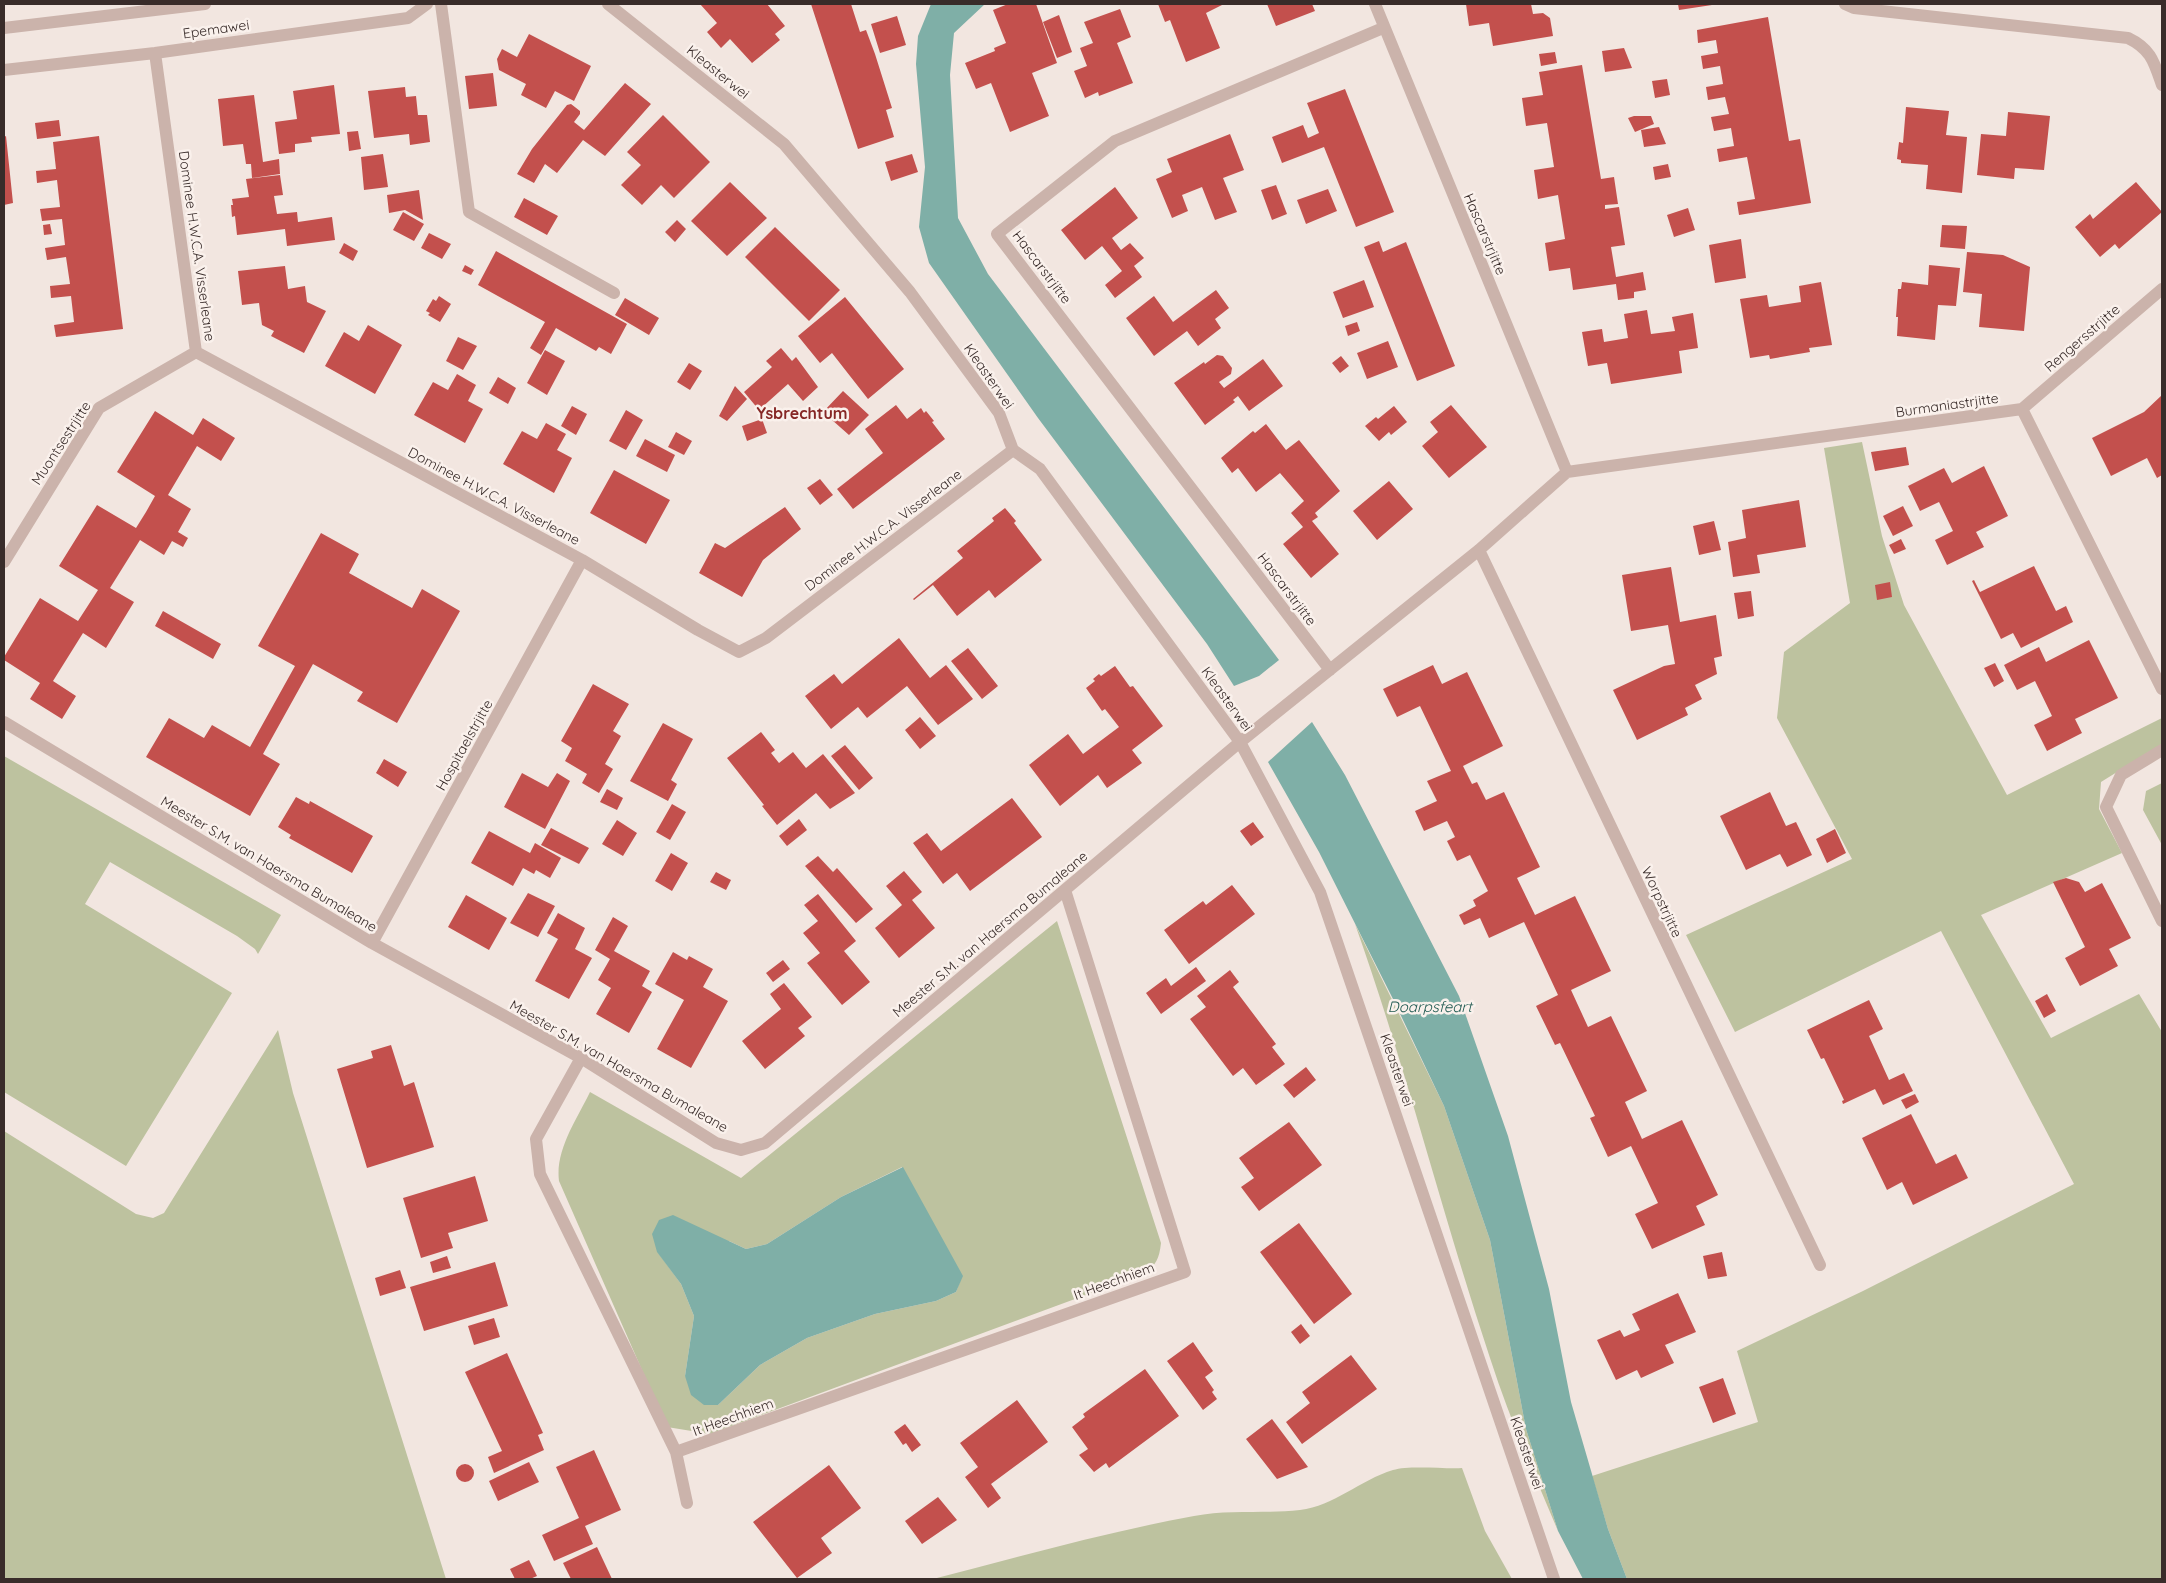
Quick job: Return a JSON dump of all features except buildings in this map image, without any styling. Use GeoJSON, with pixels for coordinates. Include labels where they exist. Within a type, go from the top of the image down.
{"type":"FeatureCollection","features":[{"type":"Feature","properties":{"kind":"street","name":"Epemawei"},"geometry":{"type":"LineString","coordinates":[[4,28],[205,4]]}},
{"type":"Feature","properties":{"kind":"street","name":"Epemawei"},"geometry":{"type":"LineString","coordinates":[[4,70],[155,53],[408,18],[427,4]]}},
{"type":"Feature","properties":{"kind":"street"},"geometry":{"type":"LineString","coordinates":[[442,4],[469,212],[614,293]]}},
{"type":"Feature","properties":{"kind":"street","name":"Kleasterwei"},"geometry":{"type":"LineString","coordinates":[[608,4],[784,144],[910,292],[999,413],[1013,450],[1040,470],[1240,742],[1320,892],[1554,1579]]}},
{"type":"Feature","properties":{"kind":"street","name":"Hascarstrjitte"},"geometry":{"type":"LineString","coordinates":[[1375,4],[1383,28],[1567,472]]}},
{"type":"Feature","properties":{"kind":"street"},"geometry":{"type":"LineString","coordinates":[[1844,4],[1854,8],[2128,38],[2142,45],[2154,63],[2162,85]]}},
{"type":"Feature","properties":{"kind":"street","name":"Hascarstrjitte"},"geometry":{"type":"LineString","coordinates":[[1330,670],[997,234],[1115,141],[1383,28]]}},
{"type":"Feature","properties":{"kind":"street","name":"Dominee H.W.C.A. Visserleane"},"geometry":{"type":"LineString","coordinates":[[155,53],[196,352],[582,560],[689,625],[739,652],[766,638],[1013,450]]}},
{"type":"Feature","properties":{"kind":"street","name":"Rengersstrjitte"},"geometry":{"type":"LineString","coordinates":[[2022,409],[2162,289]]}},
{"type":"Feature","properties":{"kind":"street","name":"Muontsestrjitte"},"geometry":{"type":"LineString","coordinates":[[4,562],[99,408],[196,352]]}},
{"type":"Feature","properties":{"kind":"street"},"geometry":{"type":"LineString","coordinates":[[2022,409],[2162,689]]}},
{"type":"Feature","properties":{"kind":"street","name":"Burmaniastrjitte"},"geometry":{"type":"LineString","coordinates":[[1567,472],[2022,409]]}},
{"type":"Feature","properties":{"kind":"street"},"geometry":{"type":"LineString","coordinates":[[1240,742],[1479,550],[1567,472]]}},
{"type":"Feature","properties":{"kind":"street","name":"Worpstrjitte"},"geometry":{"type":"LineString","coordinates":[[1479,550],[1820,1265]]}},
{"type":"Feature","properties":{"kind":"street","name":"Hospitaelstrjitte"},"geometry":{"type":"LineString","coordinates":[[372,944],[582,560]]}},
{"type":"Feature","properties":{"kind":"street","name":"Meester S.M. van Haersma Bumaleane"},"geometry":{"type":"LineString","coordinates":[[4,722],[372,944],[581,1058],[716,1143],[741,1150],[764,1142],[1240,742]]}},
{"type":"Feature","properties":{"kind":"street"},"geometry":{"type":"LineString","coordinates":[[2162,750],[2122,775],[2106,807],[2162,921]]}},
{"type":"Feature","properties":{"kind":"street","name":"It Heechhiem"},"geometry":{"type":"LineString","coordinates":[[676,1452],[1185,1272],[1065,890]]}},
{"type":"Feature","properties":{"kind":"street"},"geometry":{"type":"LineString","coordinates":[[581,1058],[536,1139],[540,1174],[676,1452],[687,1504]]}},
{"type":"Feature","properties":{"kind":"green space"},"geometry":{"type":"Polygon","coordinates":[[[1862,442],[1882,536],[1904,605],[2007,795],[2162,718],[2162,744],[2101,782],[2099,809],[2122,853],[1981,915],[2051,1038],[2139,994],[2162,1032],[2162,1579],[1627,1579],[1608,1529],[1592,1476],[1758,1422],[1737,1351],[1863,1291],[2074,1184],[1941,931],[1735,1032],[1686,935],[1852,859],[1777,718],[1784,652],[1850,603],[1824,448],[1862,442]]]}},
{"type":"Feature","properties":{"kind":"green space"},"geometry":{"type":"Polygon","coordinates":[[[4,756],[281,915],[258,954],[255,949],[237,936],[110,862],[85,904],[232,993],[126,1166],[4,1092],[4,756]]]}},
{"type":"Feature","properties":{"kind":"green space"},"geometry":{"type":"Polygon","coordinates":[[[2162,783],[2162,845],[2143,810],[2146,791],[2162,783]]]}},
{"type":"Feature","properties":{"kind":"green space"},"geometry":{"type":"Polygon","coordinates":[[[1057,921],[1161,1243],[1155,1263],[1140,1275],[710,1434],[667,1427],[559,1181],[560,1158],[573,1124],[590,1092],[741,1178],[1057,921]],[[902,1167],[841,1197],[767,1244],[746,1249],[729,1241],[657,1251],[681,1284],[694,1316],[685,1376],[718,1405],[760,1365],[807,1338],[875,1314],[936,1301],[956,1292],[962,1276],[902,1167]]]}},
{"type":"Feature","properties":{"kind":"green space"},"geometry":{"type":"Polygon","coordinates":[[[1355,924],[1444,1106],[1490,1240],[1526,1429],[1558,1531],[1497,1380],[1391,1032],[1355,924]]]}},
{"type":"Feature","properties":{"kind":"green space"},"geometry":{"type":"Polygon","coordinates":[[[278,1030],[293,1093],[446,1579],[4,1579],[4,1131],[136,1214],[153,1218],[164,1213],[278,1030]]]}},
{"type":"Feature","properties":{"kind":"green space"},"geometry":{"type":"Polygon","coordinates":[[[1417,1467],[1462,1468],[1485,1531],[1512,1579],[933,1579],[1161,1522],[1207,1514],[1287,1511],[1312,1508],[1393,1470],[1417,1467]]]}},
{"type":"Feature","properties":{"kind":"water"},"geometry":{"type":"Polygon","coordinates":[[[931,4],[985,4],[954,33],[950,75],[958,218],[988,274],[1279,660],[1259,676],[1234,686],[1207,644],[1038,418],[929,263],[919,227],[925,167],[916,64],[918,36],[931,4]]]}},
{"type":"Feature","properties":{"kind":"water","name":"Doarpsfeart"},"geometry":{"type":"Polygon","coordinates":[[[1312,722],[1345,775],[1459,996],[1508,1136],[1549,1289],[1571,1402],[1608,1529],[1627,1579],[1583,1579],[1558,1531],[1526,1429],[1490,1240],[1444,1106],[1319,852],[1268,762],[1312,722]]]}},
{"type":"Feature","properties":{"kind":"water"},"geometry":{"type":"Polygon","coordinates":[[[903,1167],[963,1276],[956,1292],[936,1301],[875,1314],[807,1338],[760,1365],[718,1405],[704,1405],[691,1395],[685,1376],[694,1316],[681,1284],[657,1252],[652,1234],[659,1220],[673,1215],[746,1249],[767,1244],[841,1197],[903,1167]]]}},
{"type":"Feature","properties":{"kind":"district","name":"Ysbrechtum"},"geometry":{"type":"Point","coordinates":[802,413]}}]}
